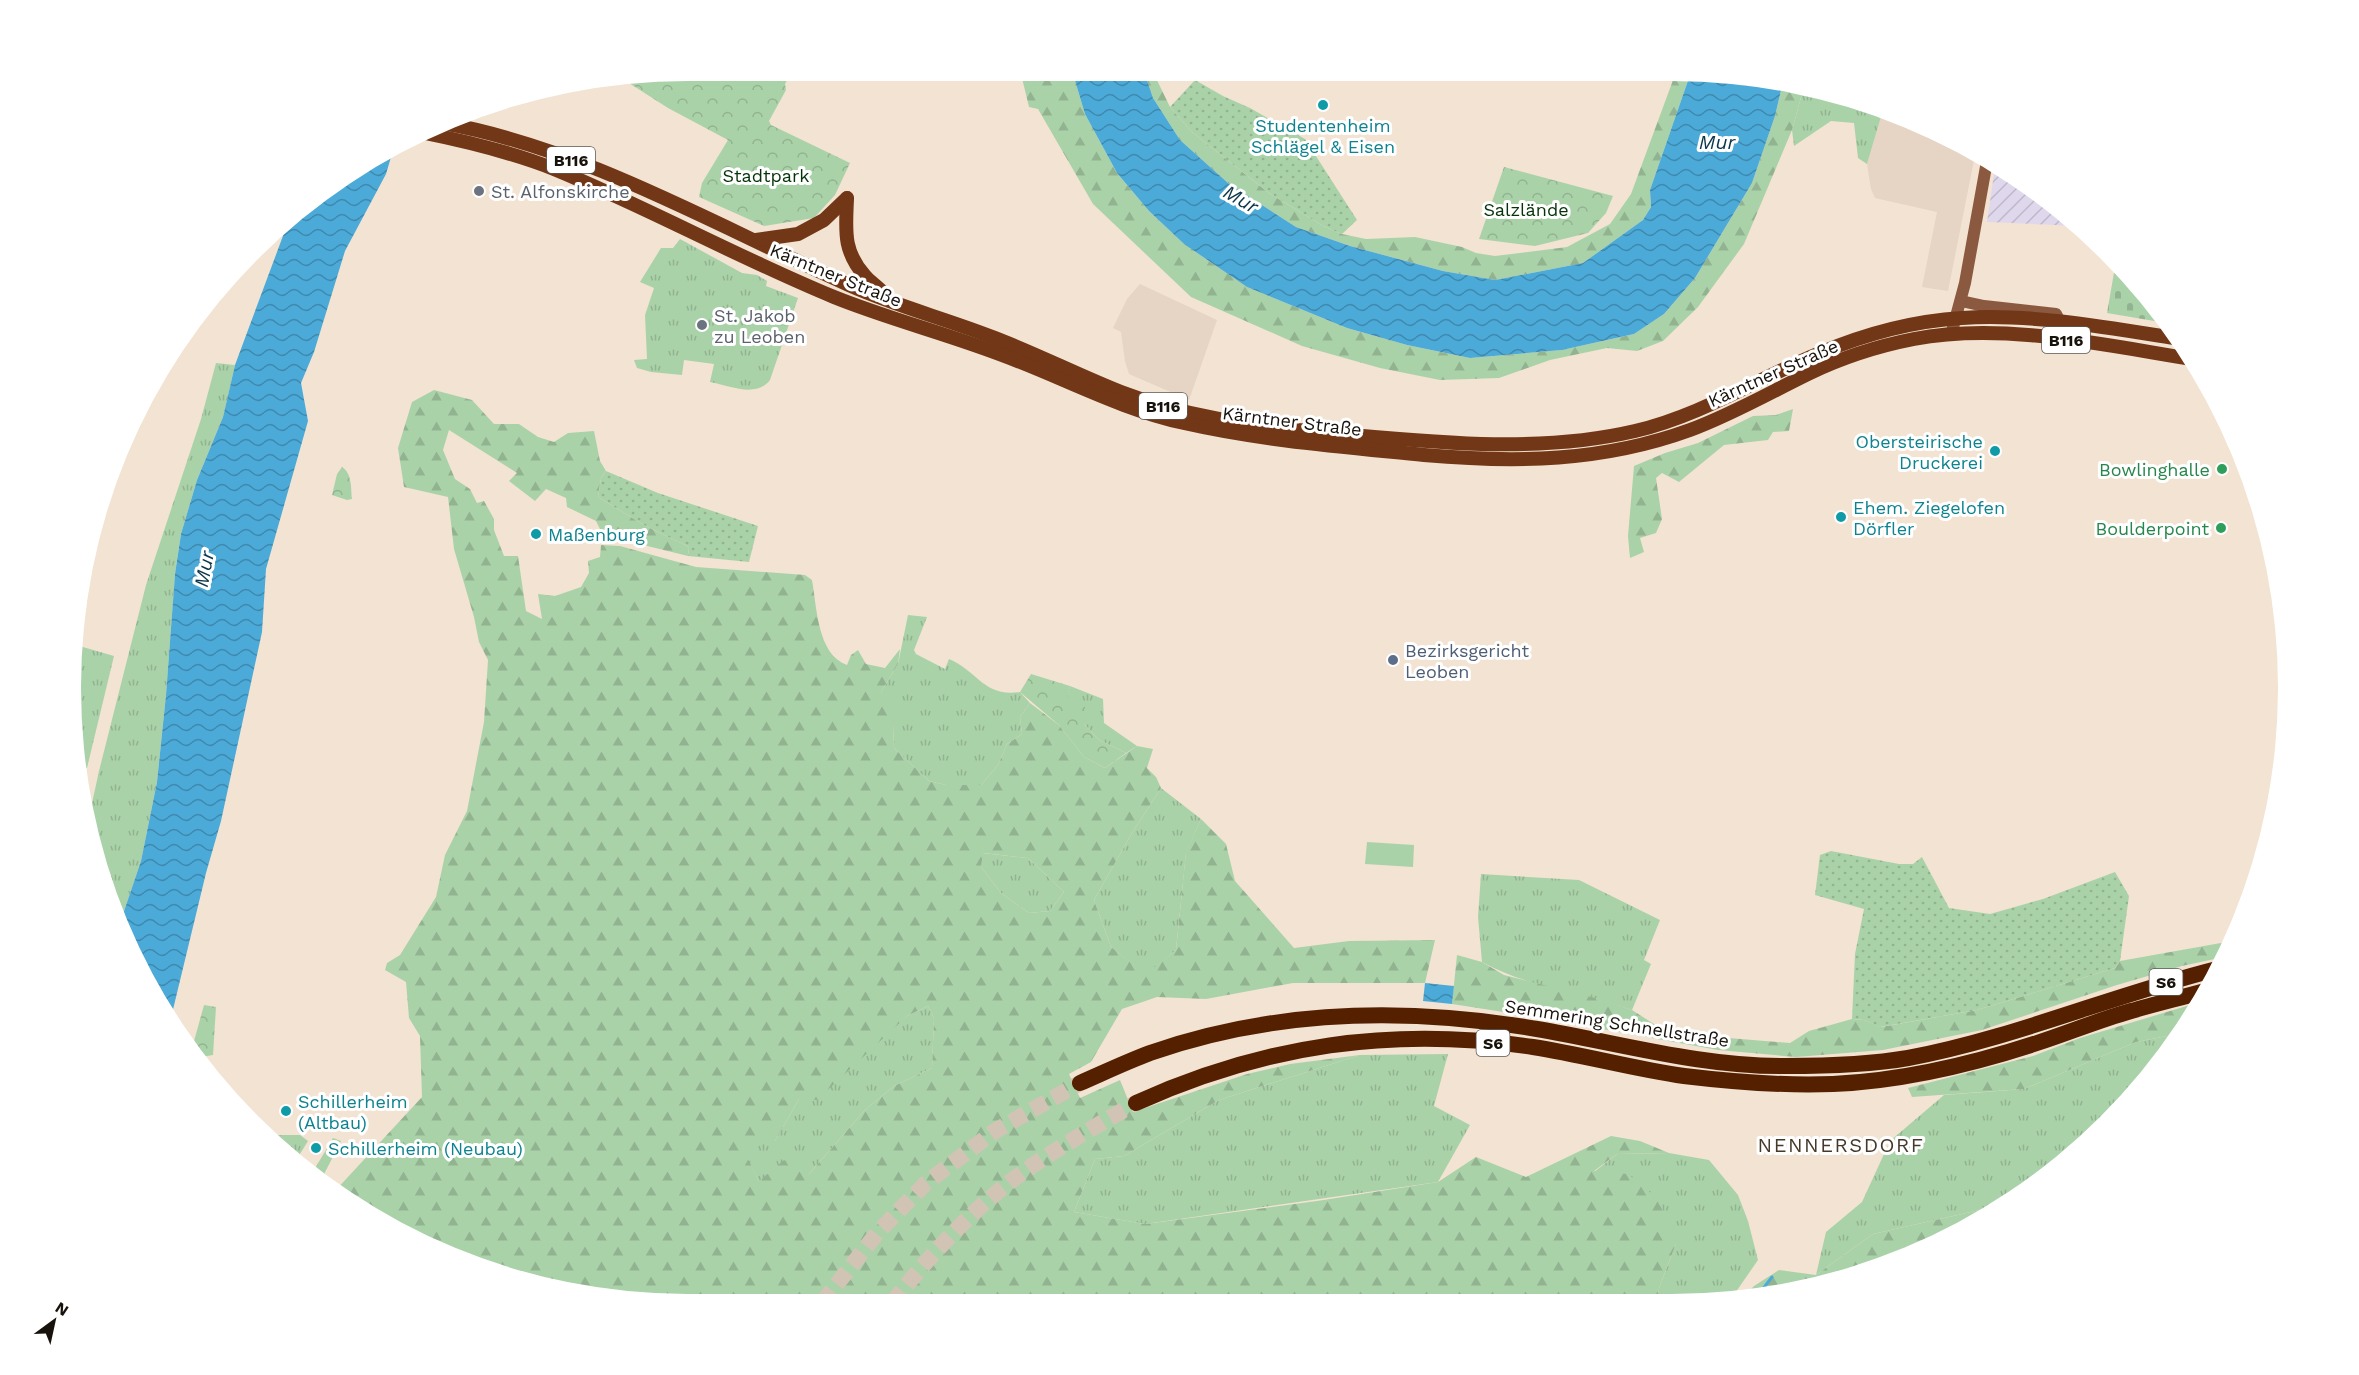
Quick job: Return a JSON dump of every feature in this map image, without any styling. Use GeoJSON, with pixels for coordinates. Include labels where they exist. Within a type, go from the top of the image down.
{"type":"FeatureCollection","features":[{"type":"Feature","properties":{"kind":"highway","name":"Semmering Schnellstraße"},"geometry":{"type":"LineString","coordinates":[[1080,1083],[1149,1054],[1210,1035],[1273,1022],[1347,1015],[1400,1014],[1471,1019],[1538,1029],[1686,1058],[1763,1066],[1865,1063],[1946,1050],[2032,1027],[2165,982],[2207,971]]}},
{"type":"Feature","properties":{"kind":"highway","name":"Semmering Schnellstraße"},"geometry":{"type":"LineString","coordinates":[[1136,1103],[1224,1068],[1279,1054],[1333,1045],[1401,1038],[1469,1040],[1533,1047],[1683,1075],[1762,1084],[1869,1082],[1911,1075],[2034,1044],[2129,1011],[2195,995]]}},
{"type":"Feature","properties":{"kind":"main road","name":"Kärntner Straße"},"geometry":{"type":"LineString","coordinates":[[451,129],[648,210],[742,256],[836,298],[1005,356],[1131,408],[1181,423],[1249,436],[1450,457],[1533,460],[1593,454],[1653,442],[1692,429],[1807,374],[1851,357],[1917,339],[1951,335],[2036,337],[2179,356]]}},
{"type":"Feature","properties":{"kind":"main road","name":"Kärntner Straße"},"geometry":{"type":"LineString","coordinates":[[452,129],[506,138],[554,153],[661,197],[847,284],[989,335],[1124,393],[1227,421],[1315,432],[1502,444],[1549,444],[1640,430],[1695,410],[1850,342],[1914,324],[1957,318],[1984,317],[2060,322],[2166,337]]}},
{"type":"Feature","properties":{"kind":"main road"},"geometry":{"type":"LineString","coordinates":[[1951,335],[1961,301],[1986,169]]}},
{"type":"Feature","properties":{"kind":"main road"},"geometry":{"type":"LineString","coordinates":[[756,240],[798,234],[824,220],[847,198],[845,237],[854,261],[866,278],[892,302]]}},
{"type":"Feature","properties":{"kind":"main road"},"geometry":{"type":"LineString","coordinates":[[1961,301],[1984,306],[2056,314],[2060,322]]}},
{"type":"Feature","properties":{"kind":"shaded area"},"geometry":{"type":"Polygon","coordinates":[[[1881,118],[1904,127],[1974,161],[1948,291],[1922,287],[1937,212],[1875,198],[1871,189],[1867,164],[1881,118]]]}},
{"type":"Feature","properties":{"kind":"shaded area"},"geometry":{"type":"Polygon","coordinates":[[[1994,174],[2041,206],[2063,225],[1987,222],[1994,174]]]}},
{"type":"Feature","properties":{"kind":"shaded area"},"geometry":{"type":"Polygon","coordinates":[[[1140,284],[1217,320],[1189,400],[1129,374],[1121,332],[1113,328],[1127,299],[1140,284]]]}},
{"type":"Feature","properties":{"kind":"green space","name":"Stadtpark"},"geometry":{"type":"Polygon","coordinates":[[[787,81],[786,90],[769,121],[771,125],[850,163],[835,195],[814,218],[764,226],[699,197],[702,183],[728,140],[668,108],[630,84],[787,81]]]}},
{"type":"Feature","properties":{"kind":"green space"},"geometry":{"type":"Polygon","coordinates":[[[1023,81],[1075,81],[1085,114],[1117,173],[1149,211],[1184,244],[1247,287],[1347,328],[1407,345],[1470,358],[1562,350],[1634,334],[1664,314],[1695,278],[1752,183],[1775,116],[1781,91],[1801,96],[1792,130],[1744,244],[1698,307],[1663,341],[1637,351],[1607,348],[1550,360],[1499,378],[1440,380],[1380,368],[1302,346],[1191,297],[1093,204],[1038,109],[1029,107],[1023,81]]]}},
{"type":"Feature","properties":{"kind":"green space"},"geometry":{"type":"Polygon","coordinates":[[[1147,81],[1157,81],[1170,107],[1192,132],[1269,193],[1323,226],[1342,234],[1366,239],[1415,237],[1495,256],[1567,247],[1610,224],[1631,194],[1673,81],[1688,81],[1650,190],[1651,207],[1643,220],[1583,263],[1495,280],[1443,271],[1350,246],[1296,227],[1228,183],[1180,140],[1153,98],[1147,81]]]}},
{"type":"Feature","properties":{"kind":"green space"},"geometry":{"type":"Polygon","coordinates":[[[1194,81],[1197,81],[1305,139],[1357,220],[1342,234],[1323,226],[1269,193],[1192,132],[1170,107],[1194,81]]]}},
{"type":"Feature","properties":{"kind":"green space"},"geometry":{"type":"Polygon","coordinates":[[[1801,96],[1881,118],[1867,164],[1858,158],[1854,123],[1831,121],[1794,146],[1792,130],[1801,96]]]}},
{"type":"Feature","properties":{"kind":"green space","name":"Salzlände"},"geometry":{"type":"Polygon","coordinates":[[[1504,167],[1613,196],[1606,213],[1588,233],[1535,246],[1479,239],[1504,167]]]}},
{"type":"Feature","properties":{"kind":"green space"},"geometry":{"type":"Polygon","coordinates":[[[680,239],[742,273],[757,275],[767,281],[766,286],[798,298],[770,380],[764,385],[750,390],[710,382],[714,364],[684,360],[682,375],[651,372],[637,368],[634,360],[647,359],[645,315],[654,288],[640,282],[661,248],[673,248],[680,239]]]}},
{"type":"Feature","properties":{"kind":"green space"},"geometry":{"type":"Polygon","coordinates":[[[2114,274],[2155,321],[2107,313],[2114,274]]]}},
{"type":"Feature","properties":{"kind":"green space"},"geometry":{"type":"Polygon","coordinates":[[[216,363],[235,365],[223,417],[197,480],[181,534],[175,574],[157,782],[141,861],[124,912],[102,844],[92,802],[146,585],[201,419],[216,363]]]}},
{"type":"Feature","properties":{"kind":"green space"},"geometry":{"type":"Polygon","coordinates":[[[434,390],[472,400],[494,424],[519,424],[538,437],[554,442],[568,433],[594,431],[600,461],[606,471],[601,478],[598,497],[644,525],[689,547],[688,556],[631,542],[601,531],[596,521],[567,507],[566,498],[546,489],[535,501],[509,481],[517,473],[449,430],[443,450],[455,479],[470,489],[477,503],[484,501],[494,519],[494,530],[504,556],[518,556],[526,611],[542,619],[538,594],[555,596],[581,587],[589,573],[588,561],[600,557],[601,545],[620,546],[696,567],[805,575],[812,580],[817,616],[824,640],[837,659],[847,665],[851,655],[858,650],[866,664],[885,668],[900,649],[898,664],[881,692],[903,710],[893,725],[894,748],[929,781],[946,785],[981,785],[998,765],[1007,744],[1022,734],[1020,717],[1030,703],[1059,725],[1084,757],[1105,768],[1137,746],[1153,749],[1147,768],[1156,777],[1161,788],[1094,900],[1111,947],[1146,974],[1176,950],[1186,852],[1201,819],[1226,844],[1235,881],[1294,948],[1349,941],[1435,940],[1425,983],[1293,983],[1206,999],[1157,997],[1122,1009],[1091,1062],[1069,1074],[1080,1098],[1120,1080],[1133,1112],[1247,1074],[1290,1064],[1360,1055],[1219,1100],[1124,1156],[1095,1159],[1074,1212],[1145,1224],[1317,1201],[1438,1182],[1476,1157],[1526,1177],[1611,1136],[1640,1141],[1669,1153],[1617,1154],[1594,1171],[1628,1174],[1658,1199],[1676,1244],[1659,1294],[648,1293],[569,1282],[493,1262],[419,1231],[351,1192],[341,1185],[422,1097],[420,1036],[409,1018],[406,982],[385,970],[387,963],[400,955],[436,897],[445,855],[467,811],[484,722],[488,660],[479,642],[454,549],[448,497],[404,487],[398,448],[412,402],[434,390]],[[983,853],[981,867],[1001,893],[1029,913],[1050,911],[1064,892],[1028,858],[983,853]],[[928,1006],[907,1016],[817,1100],[799,1099],[775,1141],[739,1141],[759,1181],[784,1160],[809,1174],[865,1110],[894,1086],[932,1068],[934,1018],[928,1006]]]}},
{"type":"Feature","properties":{"kind":"green space"},"geometry":{"type":"Polygon","coordinates":[[[1793,409],[1789,431],[1773,432],[1768,440],[1724,445],[1679,482],[1662,473],[1656,478],[1662,519],[1656,533],[1640,538],[1644,552],[1630,558],[1628,536],[1634,466],[1698,443],[1753,416],[1776,415],[1793,409]]]}},
{"type":"Feature","properties":{"kind":"green space"},"geometry":{"type":"Polygon","coordinates":[[[342,467],[349,477],[352,499],[347,500],[332,495],[337,474],[342,467]]]}},
{"type":"Feature","properties":{"kind":"green space"},"geometry":{"type":"Polygon","coordinates":[[[606,471],[658,493],[758,526],[749,562],[688,556],[689,547],[644,525],[598,497],[601,478],[606,471]]]}},
{"type":"Feature","properties":{"kind":"green space"},"geometry":{"type":"Polygon","coordinates":[[[908,615],[927,617],[914,650],[916,654],[945,669],[949,659],[968,670],[989,687],[1008,693],[1020,692],[1030,703],[1020,717],[1022,734],[1007,744],[998,765],[981,785],[946,785],[929,781],[894,748],[893,725],[881,692],[898,664],[908,615]]]}},
{"type":"Feature","properties":{"kind":"green space"},"geometry":{"type":"Polygon","coordinates":[[[82,647],[114,656],[87,768],[82,727],[82,647]]]}},
{"type":"Feature","properties":{"kind":"green space"},"geometry":{"type":"Polygon","coordinates":[[[1031,674],[1070,686],[1067,698],[1085,707],[1084,724],[1099,740],[1126,753],[1105,768],[1084,757],[1059,725],[1020,692],[1031,674]]]}},
{"type":"Feature","properties":{"kind":"green space"},"geometry":{"type":"Polygon","coordinates":[[[1070,686],[1103,699],[1104,723],[1137,746],[1126,753],[1099,740],[1066,699],[1070,686]]]}},
{"type":"Feature","properties":{"kind":"green space"},"geometry":{"type":"Polygon","coordinates":[[[1161,788],[1201,819],[1186,853],[1176,950],[1146,975],[1111,947],[1094,900],[1161,788]]]}},
{"type":"Feature","properties":{"kind":"green space"},"geometry":{"type":"Polygon","coordinates":[[[1367,842],[1414,845],[1413,867],[1365,864],[1367,842]]]}},
{"type":"Feature","properties":{"kind":"green space"},"geometry":{"type":"Polygon","coordinates":[[[1831,851],[1899,864],[1913,864],[1922,857],[1949,908],[1990,914],[2043,899],[2115,872],[2129,896],[2120,961],[2115,968],[1977,1010],[1880,1027],[1864,1020],[1852,1019],[1855,954],[1864,909],[1815,895],[1820,855],[1831,851]]]}},
{"type":"Feature","properties":{"kind":"green space"},"geometry":{"type":"Polygon","coordinates":[[[982,853],[1028,858],[1064,892],[1050,911],[1029,913],[1001,893],[981,867],[982,853]]]}},
{"type":"Feature","properties":{"kind":"green space"},"geometry":{"type":"Polygon","coordinates":[[[1481,874],[1579,880],[1660,920],[1644,960],[1651,964],[1632,1010],[1536,984],[1482,962],[1478,917],[1481,874]]]}},
{"type":"Feature","properties":{"kind":"green space"},"geometry":{"type":"Polygon","coordinates":[[[2221,943],[2213,959],[2117,985],[1982,1030],[1883,1050],[1796,1057],[1718,1050],[1452,1004],[1457,955],[1482,962],[1504,975],[1595,998],[1632,1010],[1668,1033],[1790,1043],[1809,1031],[1852,1019],[1864,1020],[1881,1027],[1977,1010],[2115,968],[2120,961],[2221,943]]]}},
{"type":"Feature","properties":{"kind":"green space"},"geometry":{"type":"Polygon","coordinates":[[[204,1005],[216,1007],[213,1055],[205,1056],[194,1040],[204,1005]]]}},
{"type":"Feature","properties":{"kind":"green space"},"geometry":{"type":"Polygon","coordinates":[[[928,1006],[934,1018],[932,1068],[894,1086],[865,1110],[809,1174],[759,1181],[738,1141],[775,1141],[799,1099],[907,1016],[928,1006]]]}},
{"type":"Feature","properties":{"kind":"green space"},"geometry":{"type":"Polygon","coordinates":[[[2188,1006],[2168,1036],[2136,1042],[2024,1089],[1912,1097],[1908,1088],[2033,1056],[2080,1038],[2188,1006]]]}},
{"type":"Feature","properties":{"kind":"green space"},"geometry":{"type":"Polygon","coordinates":[[[2168,1036],[2153,1057],[2100,1116],[2041,1169],[1980,1210],[1873,1234],[1816,1275],[1826,1232],[1862,1202],[1890,1141],[1944,1095],[2024,1089],[2136,1042],[2168,1036]]]}},
{"type":"Feature","properties":{"kind":"green space"},"geometry":{"type":"Polygon","coordinates":[[[1448,1054],[1434,1106],[1470,1125],[1438,1182],[1145,1224],[1074,1212],[1095,1159],[1124,1156],[1219,1100],[1360,1055],[1448,1054]]]}},
{"type":"Feature","properties":{"kind":"green space"},"geometry":{"type":"Polygon","coordinates":[[[279,1135],[300,1135],[308,1141],[300,1154],[279,1135]]]}},
{"type":"Feature","properties":{"kind":"green space"},"geometry":{"type":"Polygon","coordinates":[[[333,1138],[341,1141],[324,1173],[316,1167],[333,1138]]]}},
{"type":"Feature","properties":{"kind":"green space"},"geometry":{"type":"Polygon","coordinates":[[[1669,1153],[1709,1160],[1738,1195],[1748,1221],[1758,1260],[1737,1290],[1659,1294],[1676,1244],[1594,1172],[1617,1154],[1669,1153]]]}},
{"type":"Feature","properties":{"kind":"green space"},"geometry":{"type":"Polygon","coordinates":[[[1980,1210],[1904,1248],[1866,1262],[1790,1282],[1751,1289],[1779,1270],[1816,1275],[1873,1234],[1980,1210]]]}},
{"type":"Feature","properties":{"kind":"water","name":"Mur"},"geometry":{"type":"Polygon","coordinates":[[[1075,81],[1147,81],[1153,98],[1180,140],[1228,183],[1296,227],[1350,246],[1443,271],[1495,280],[1583,263],[1643,220],[1651,207],[1650,190],[1688,81],[1751,86],[1781,91],[1775,116],[1752,183],[1695,278],[1664,314],[1634,334],[1562,350],[1470,358],[1407,345],[1347,328],[1247,287],[1184,244],[1149,211],[1117,173],[1085,114],[1075,81]]]}},
{"type":"Feature","properties":{"kind":"water","name":"Mur"},"geometry":{"type":"Polygon","coordinates":[[[391,159],[386,174],[345,251],[314,352],[301,383],[308,421],[266,569],[262,632],[221,821],[173,1009],[144,956],[124,912],[141,861],[157,782],[175,574],[181,534],[197,480],[223,417],[235,365],[283,237],[318,206],[391,159]]]}},
{"type":"Feature","properties":{"kind":"water"},"geometry":{"type":"Polygon","coordinates":[[[1425,983],[1454,986],[1452,1004],[1423,1001],[1425,983]]]}},
{"type":"Feature","properties":{"kind":"waterway"},"geometry":{"type":"LineString","coordinates":[[1765,1287],[1772,1277]]}},
{"type":"Feature","properties":{"kind":"tunnel"},"geometry":{"type":"LineString","coordinates":[[829,1294],[878,1232],[926,1183],[995,1131],[1080,1083]]}},
{"type":"Feature","properties":{"kind":"tunnel"},"geometry":{"type":"LineString","coordinates":[[900,1294],[954,1232],[1007,1184],[1053,1152],[1136,1103]]}},
{"type":"Feature","properties":{"kind":"place","name":"Studentenheim Schlägel & Eisen"},"geometry":{"type":"Point","coordinates":[1323,105]}},
{"type":"Feature","properties":{"kind":"place","name":"St. Alfonskirche"},"geometry":{"type":"Point","coordinates":[479,191]}},
{"type":"Feature","properties":{"kind":"place","name":"St. Jakob zu Leoben"},"geometry":{"type":"Point","coordinates":[702,325]}},
{"type":"Feature","properties":{"kind":"place","name":"Obersteirische Druckerei"},"geometry":{"type":"Point","coordinates":[1995,451]}},
{"type":"Feature","properties":{"kind":"place","name":"Bowlinghalle"},"geometry":{"type":"Point","coordinates":[2222,469]}},
{"type":"Feature","properties":{"kind":"place","name":"Ehem. Ziegelofen Dörfler"},"geometry":{"type":"Point","coordinates":[1841,517]}},
{"type":"Feature","properties":{"kind":"place","name":"Boulderpoint"},"geometry":{"type":"Point","coordinates":[2221,528]}},
{"type":"Feature","properties":{"kind":"place","name":"Maßenburg"},"geometry":{"type":"Point","coordinates":[536,534]}},
{"type":"Feature","properties":{"kind":"place","name":"Bezirksgericht Leoben"},"geometry":{"type":"Point","coordinates":[1393,660]}},
{"type":"Feature","properties":{"kind":"place","name":"Schillerheim (Altbau)"},"geometry":{"type":"Point","coordinates":[286,1111]}},
{"type":"Feature","properties":{"kind":"place","name":"Schillerheim (Neubau)"},"geometry":{"type":"Point","coordinates":[316,1148]}},
{"type":"Feature","properties":{"kind":"district","name":"NENNERSDORF"},"geometry":{"type":"Point","coordinates":[1841,1145]}}]}
